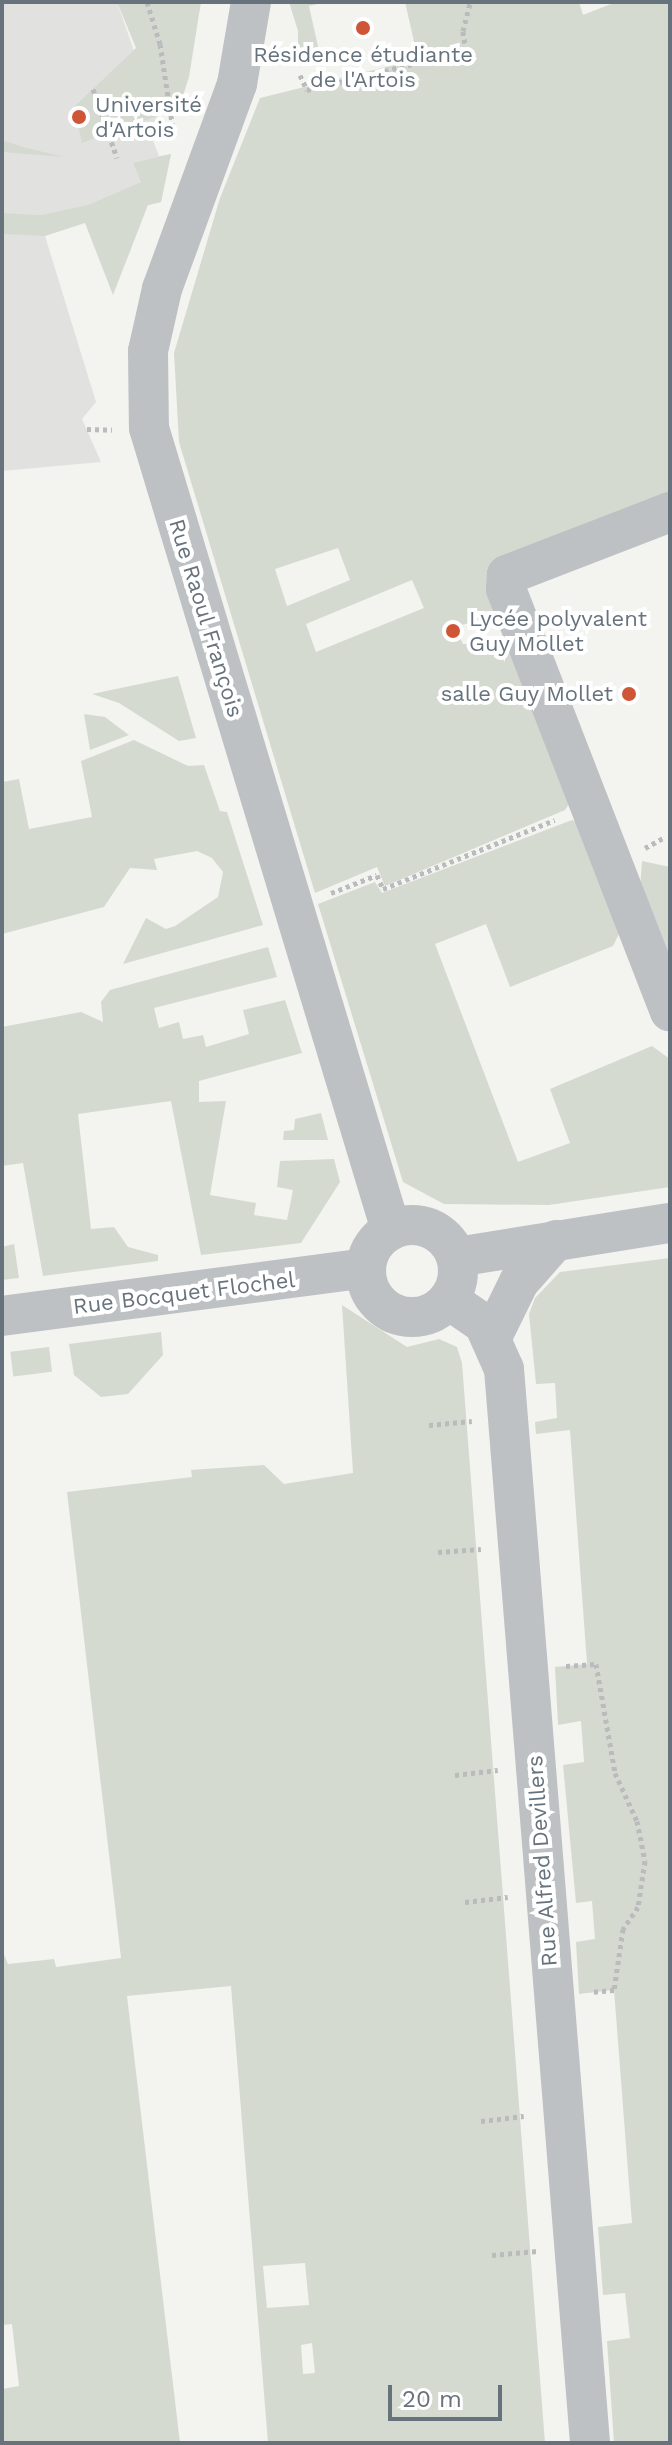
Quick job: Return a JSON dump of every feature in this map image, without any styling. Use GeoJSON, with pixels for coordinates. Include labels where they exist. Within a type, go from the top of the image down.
{"type":"FeatureCollection","features":[{"type":"Feature","properties":{"kind":"street","name":"Rue Raoul François"},"geometry":{"type":"LineString","coordinates":[[251,2],[237,84],[162,289],[148,351],[149,428],[391,1230]]}},
{"type":"Feature","properties":{"kind":"street"},"geometry":{"type":"LineString","coordinates":[[670,512],[507,575],[506,589],[670,1011]]}},
{"type":"Feature","properties":{"kind":"street"},"geometry":{"type":"LineString","coordinates":[[457,1257],[670,1223]]}},
{"type":"Feature","properties":{"kind":"street"},"geometry":{"type":"LineString","coordinates":[[406,1225],[430,1229],[449,1243],[457,1257],[456,1287],[449,1300],[420,1318],[404,1317],[375,1300],[366,1268],[374,1246],[391,1230],[406,1225]]}},
{"type":"Feature","properties":{"kind":"street"},"geometry":{"type":"LineString","coordinates":[[492,1337],[519,1282],[556,1240]]}},
{"type":"Feature","properties":{"kind":"street","name":"Rue Bocquet Flochel"},"geometry":{"type":"LineString","coordinates":[[2,1316],[366,1268]]}},
{"type":"Feature","properties":{"kind":"street","name":"Rue Alfred Devillers"},"geometry":{"type":"LineString","coordinates":[[449,1300],[484,1324],[504,1369],[590,2443]]}},
{"type":"Feature","properties":{"kind":"path"},"geometry":{"type":"LineString","coordinates":[[147,2],[160,44],[174,135]]}},
{"type":"Feature","properties":{"kind":"path"},"geometry":{"type":"LineString","coordinates":[[300,75],[307,90],[466,51],[463,31],[470,2]]}},
{"type":"Feature","properties":{"kind":"path"},"geometry":{"type":"LineString","coordinates":[[93,89],[117,158]]}},
{"type":"Feature","properties":{"kind":"path"},"geometry":{"type":"LineString","coordinates":[[316,899],[377,875],[383,889],[589,806]]}},
{"type":"Feature","properties":{"kind":"path"},"geometry":{"type":"LineString","coordinates":[[529,1669],[596,1664],[615,1773],[637,1821],[645,1861],[638,1907],[623,1929],[614,1990],[552,1996]]}},
{"type":"Feature","properties":{"kind":"shaded area","name":"Université d'Artois"},"geometry":{"type":"Polygon","coordinates":[[[2,2],[117,2],[158,120],[147,125],[159,156],[171,154],[161,202],[51,230],[45,236],[96,402],[82,419],[101,462],[2,471],[2,2]]]}},
{"type":"Feature","properties":{"kind":"shaded area"},"geometry":{"type":"Polygon","coordinates":[[[117,2],[201,2],[189,77],[179,108],[82,143],[74,107],[136,48],[117,2]]]}},
{"type":"Feature","properties":{"kind":"shaded area"},"geometry":{"type":"Polygon","coordinates":[[[289,2],[326,2],[309,6],[319,51],[298,57],[298,31],[289,2]]]}},
{"type":"Feature","properties":{"kind":"shaded area","name":"Lycée polyvalent Guy Mollet"},"geometry":{"type":"Polygon","coordinates":[[[405,2],[579,2],[583,15],[616,2],[670,2],[670,503],[493,572],[500,614],[455,627],[463,644],[502,642],[512,650],[571,801],[565,810],[385,886],[377,867],[315,893],[179,442],[174,353],[220,198],[260,98],[418,59],[405,2]],[[338,548],[275,569],[287,606],[350,580],[338,548]],[[412,580],[306,624],[316,652],[424,608],[412,580]]]}},
{"type":"Feature","properties":{"kind":"shaded area"},"geometry":{"type":"Polygon","coordinates":[[[2,140],[23,147],[64,157],[2,152],[2,140]]]}},
{"type":"Feature","properties":{"kind":"shaded area"},"geometry":{"type":"Polygon","coordinates":[[[171,154],[161,202],[148,205],[113,295],[85,223],[45,236],[2,234],[2,213],[41,215],[88,205],[141,182],[133,163],[171,154]]]}},
{"type":"Feature","properties":{"kind":"shaded area"},"geometry":{"type":"Polygon","coordinates":[[[178,676],[196,738],[179,741],[119,703],[92,694],[178,676]]]}},
{"type":"Feature","properties":{"kind":"shaded area"},"geometry":{"type":"Polygon","coordinates":[[[84,714],[105,717],[129,735],[90,750],[84,714]]]}},
{"type":"Feature","properties":{"kind":"shaded area"},"geometry":{"type":"Polygon","coordinates":[[[134,740],[188,766],[204,765],[220,811],[227,812],[263,925],[123,964],[146,918],[166,929],[218,897],[223,872],[212,858],[197,851],[154,859],[157,870],[130,868],[104,907],[2,934],[2,782],[19,779],[29,829],[92,817],[81,761],[134,740]]]}},
{"type":"Feature","properties":{"kind":"shaded area"},"geometry":{"type":"Polygon","coordinates":[[[572,820],[580,824],[619,934],[613,946],[510,987],[486,924],[435,944],[518,1162],[570,1143],[550,1089],[652,1046],[670,1059],[670,1187],[549,1205],[444,1204],[403,1182],[318,904],[375,882],[382,893],[572,820]]]}},
{"type":"Feature","properties":{"kind":"shaded area"},"geometry":{"type":"Polygon","coordinates":[[[642,861],[670,867],[670,985],[640,889],[642,861]]]}},
{"type":"Feature","properties":{"kind":"shaded area"},"geometry":{"type":"Polygon","coordinates":[[[268,947],[277,977],[154,1008],[159,1028],[179,1022],[183,1039],[203,1035],[206,1047],[249,1034],[243,1010],[285,1000],[302,1053],[199,1081],[199,1102],[226,1101],[210,1195],[256,1203],[254,1215],[287,1220],[293,1190],[277,1187],[280,1161],[334,1159],[340,1182],[301,1243],[201,1255],[171,1101],[78,1114],[91,1229],[114,1227],[128,1247],[158,1255],[158,1261],[43,1276],[23,1163],[2,1166],[2,1027],[81,1012],[103,1022],[101,1002],[110,990],[268,947]]]}},
{"type":"Feature","properties":{"kind":"shaded area"},"geometry":{"type":"Polygon","coordinates":[[[321,1113],[328,1140],[283,1140],[284,1131],[294,1130],[295,1119],[321,1113]]]}},
{"type":"Feature","properties":{"kind":"shaded area"},"geometry":{"type":"Polygon","coordinates":[[[14,1244],[19,1278],[2,1280],[2,1247],[14,1244]]]}},
{"type":"Feature","properties":{"kind":"shaded area"},"geometry":{"type":"Polygon","coordinates":[[[670,1258],[670,2443],[614,2443],[607,2341],[630,2338],[625,2293],[603,2295],[598,2227],[632,2223],[614,1990],[579,1994],[576,1942],[595,1939],[592,1901],[576,1903],[563,1765],[584,1762],[581,1721],[558,1725],[555,1667],[587,1664],[570,1430],[536,1434],[535,1422],[557,1418],[555,1383],[536,1384],[529,1314],[535,1298],[560,1272],[670,1258]]]}},
{"type":"Feature","properties":{"kind":"shaded area"},"geometry":{"type":"Polygon","coordinates":[[[342,1305],[407,1347],[439,1339],[457,1347],[462,1363],[545,2443],[268,2443],[231,1986],[127,1996],[180,2443],[2,2443],[2,2389],[19,2386],[12,2324],[2,2325],[2,1950],[8,1964],[54,1959],[56,1967],[121,1958],[67,1492],[192,1477],[191,1470],[264,1465],[284,1484],[353,1473],[342,1305]],[[305,2263],[263,2266],[267,2308],[309,2305],[305,2263]],[[312,2343],[301,2345],[303,2374],[315,2373],[312,2343]]]}},
{"type":"Feature","properties":{"kind":"shaded area"},"geometry":{"type":"Polygon","coordinates":[[[161,1332],[163,1355],[128,1394],[101,1397],[74,1375],[69,1344],[161,1332]]]}},
{"type":"Feature","properties":{"kind":"shaded area"},"geometry":{"type":"Polygon","coordinates":[[[49,1347],[52,1372],[13,1377],[10,1352],[49,1347]]]}},
{"type":"Feature","properties":{"kind":"place","name":"Résidence étudiante de l'Artois"},"geometry":{"type":"Point","coordinates":[363,28]}},
{"type":"Feature","properties":{"kind":"place","name":"Université d'Artois"},"geometry":{"type":"Point","coordinates":[79,117]}},
{"type":"Feature","properties":{"kind":"place","name":"Lycée polyvalent Guy Mollet"},"geometry":{"type":"Point","coordinates":[453,631]}},
{"type":"Feature","properties":{"kind":"place","name":"salle Guy Mollet"},"geometry":{"type":"Point","coordinates":[629,694]}}]}
